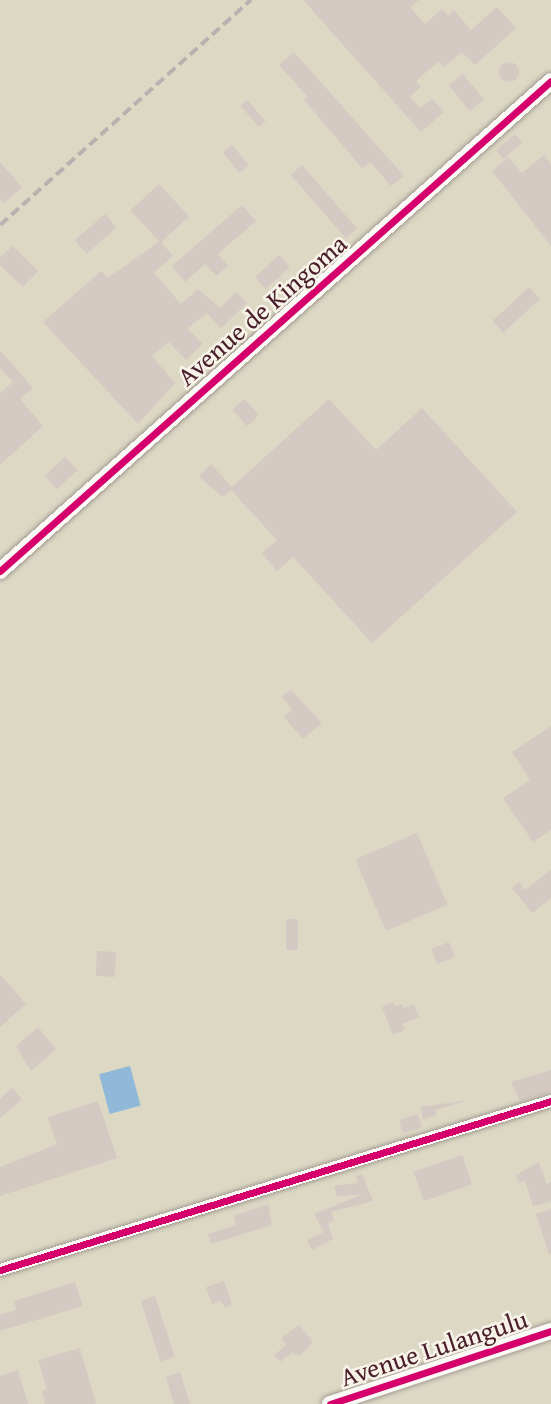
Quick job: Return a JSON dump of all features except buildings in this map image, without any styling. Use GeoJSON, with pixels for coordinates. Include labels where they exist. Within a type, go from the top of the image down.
{"type":"FeatureCollection","features":[{"type":"Feature","properties":{"kind":"street","name":"Avenue de Kingoma"},"geometry":{"type":"LineString","coordinates":[[0,571],[551,81]]}},
{"type":"Feature","properties":{"kind":"street"},"geometry":{"type":"LineString","coordinates":[[0,1269],[551,1101]]}},
{"type":"Feature","properties":{"kind":"street","name":"Avenue Lulangulu"},"geometry":{"type":"LineString","coordinates":[[330,1404],[551,1331]]}},
{"type":"Feature","properties":{"kind":"water"},"geometry":{"type":"Polygon","coordinates":[[[130,1066],[141,1106],[110,1114],[99,1074],[130,1066]]]}},
{"type":"Feature","properties":{"kind":"railway"},"geometry":{"type":"LineString","coordinates":[[0,225],[251,0]]}},
{"type":"Feature","properties":{"kind":"cycle path"},"geometry":{"type":"LineString","coordinates":[[0,571],[551,81]]}},
{"type":"Feature","properties":{"kind":"cycle path"},"geometry":{"type":"LineString","coordinates":[[0,1270],[551,1101]]}},
{"type":"Feature","properties":{"kind":"cycle path"},"geometry":{"type":"LineString","coordinates":[[330,1404],[551,1331]]}}]}
